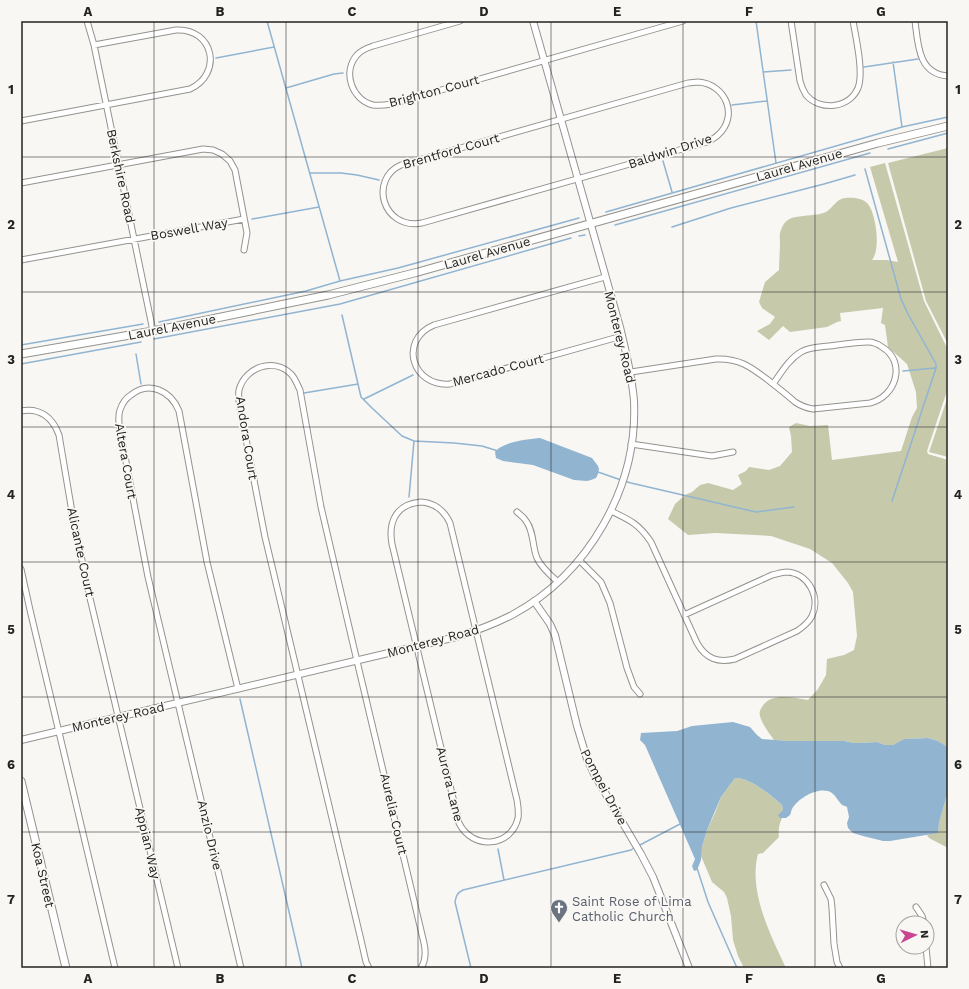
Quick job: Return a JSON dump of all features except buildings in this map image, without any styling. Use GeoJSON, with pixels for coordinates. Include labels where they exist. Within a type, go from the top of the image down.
{"type":"FeatureCollection","features":[{"type":"Feature","properties":{"kind":"main road","name":"Laurel Avenue"},"geometry":{"type":"LineString","coordinates":[[21,354],[154,331],[328,295],[426,270],[876,143],[948,126]]}},
{"type":"Feature","properties":{"kind":"main road","name":"Koa Street"},"geometry":{"type":"LineString","coordinates":[[21,781],[66,968]]}},
{"type":"Feature","properties":{"kind":"street","name":"Berkshire Road"},"geometry":{"type":"LineString","coordinates":[[87,21],[94,45],[154,331]]}},
{"type":"Feature","properties":{"kind":"street","name":"Brighton Court"},"geometry":{"type":"LineString","coordinates":[[460,21],[373,46],[362,51],[351,66],[350,72],[352,86],[355,92],[362,100],[368,103],[373,105],[386,105],[683,21]]}},
{"type":"Feature","properties":{"kind":"street","name":"Monterey Road"},"geometry":{"type":"LineString","coordinates":[[21,740],[357,661],[476,631],[497,623],[534,601],[558,582],[579,560],[592,542],[611,511],[624,477],[631,444],[634,419],[631,372],[591,223],[533,21]]}},
{"type":"Feature","properties":{"kind":"street"},"geometry":{"type":"LineString","coordinates":[[791,21],[802,88],[805,94],[814,102],[830,106],[841,104],[850,98],[858,89],[860,82],[860,67],[854,21]]}},
{"type":"Feature","properties":{"kind":"street"},"geometry":{"type":"LineString","coordinates":[[915,21],[920,53],[923,61],[932,72],[948,76]]}},
{"type":"Feature","properties":{"kind":"street"},"geometry":{"type":"LineString","coordinates":[[21,121],[193,88],[207,75],[210,67],[209,51],[206,44],[198,36],[181,30],[94,45]]}},
{"type":"Feature","properties":{"kind":"street","name":"Baldwin Drive"},"geometry":{"type":"LineString","coordinates":[[562,120],[693,82],[708,84],[717,89],[724,98],[728,107],[726,124],[721,132],[713,139],[578,179]]}},
{"type":"Feature","properties":{"kind":"street","name":"Brentford Court"},"geometry":{"type":"LineString","coordinates":[[562,120],[401,165],[391,172],[385,181],[383,194],[384,201],[390,213],[396,218],[403,222],[418,224],[578,179]]}},
{"type":"Feature","properties":{"kind":"street"},"geometry":{"type":"LineString","coordinates":[[21,182],[203,149],[218,151],[227,157],[235,170],[247,233],[244,250]]}},
{"type":"Feature","properties":{"kind":"street","name":"Boswell Way"},"geometry":{"type":"LineString","coordinates":[[21,260],[244,219]]}},
{"type":"Feature","properties":{"kind":"street","name":"Mercado Court"},"geometry":{"type":"LineString","coordinates":[[605,276],[428,328],[417,338],[413,351],[414,361],[419,372],[429,380],[440,384],[450,384],[622,336]]}},
{"type":"Feature","properties":{"kind":"street"},"geometry":{"type":"LineString","coordinates":[[631,372],[711,359],[736,360],[746,364],[799,404],[808,408],[820,409],[870,403],[882,398],[893,385],[896,367],[891,355],[886,350],[881,346],[869,342],[812,348],[805,350],[794,357],[773,384]]}},
{"type":"Feature","properties":{"kind":"street","name":"Andora Court"},"geometry":{"type":"LineString","coordinates":[[297,675],[265,537],[239,401],[239,392],[244,378],[251,371],[262,366],[275,365],[286,370],[294,377],[300,390],[321,507],[357,661]]}},
{"type":"Feature","properties":{"kind":"street","name":"Altera Court"},"geometry":{"type":"LineString","coordinates":[[178,703],[148,577],[119,425],[119,413],[124,402],[135,391],[144,388],[155,389],[166,393],[174,401],[179,411],[208,562],[238,689]]}},
{"type":"Feature","properties":{"kind":"street","name":"Alicante Court"},"geometry":{"type":"LineString","coordinates":[[21,411],[34,411],[42,414],[51,420],[57,429],[81,557],[118,717]]}},
{"type":"Feature","properties":{"kind":"street"},"geometry":{"type":"LineString","coordinates":[[631,444],[712,456],[733,452]]}},
{"type":"Feature","properties":{"kind":"street","name":"Aurora Lane"},"geometry":{"type":"LineString","coordinates":[[424,502],[434,505],[444,512],[449,519],[476,631],[518,807],[518,817],[509,834],[493,842],[474,839],[465,832],[459,823],[392,544],[392,524],[396,515],[413,503],[424,502]]}},
{"type":"Feature","properties":{"kind":"street"},"geometry":{"type":"LineString","coordinates":[[611,511],[631,520],[644,532],[651,542],[684,615],[697,643],[703,652],[716,660],[735,659],[797,631],[804,626],[812,616],[815,608],[815,600],[814,593],[810,585],[799,576],[787,572],[765,578],[684,615]]}},
{"type":"Feature","properties":{"kind":"street"},"geometry":{"type":"LineString","coordinates":[[517,512],[526,521],[531,530],[534,548],[538,559],[558,582]]}},
{"type":"Feature","properties":{"kind":"street"},"geometry":{"type":"LineString","coordinates":[[579,560],[602,582],[610,603],[627,668],[634,687],[640,694]]}},
{"type":"Feature","properties":{"kind":"street"},"geometry":{"type":"LineString","coordinates":[[21,569],[115,968]]}},
{"type":"Feature","properties":{"kind":"street","name":"Pompei Drive"},"geometry":{"type":"LineString","coordinates":[[534,601],[550,624],[556,640],[577,726],[587,759],[594,774],[641,854],[656,884],[689,968]]}},
{"type":"Feature","properties":{"kind":"street","name":"Aurelia Court"},"geometry":{"type":"LineString","coordinates":[[357,661],[424,943],[425,956],[421,968]]}},
{"type":"Feature","properties":{"kind":"street"},"geometry":{"type":"LineString","coordinates":[[297,675],[364,954],[369,968]]}},
{"type":"Feature","properties":{"kind":"street","name":"Anzio Drive"},"geometry":{"type":"LineString","coordinates":[[178,703],[241,968]]}},
{"type":"Feature","properties":{"kind":"street","name":"Appian Way"},"geometry":{"type":"LineString","coordinates":[[118,717],[178,968]]}},
{"type":"Feature","properties":{"kind":"street"},"geometry":{"type":"LineString","coordinates":[[824,885],[831,899],[834,944],[837,962],[840,968]]}},
{"type":"Feature","properties":{"kind":"street"},"geometry":{"type":"LineString","coordinates":[[916,907],[921,915]]}},
{"type":"Feature","properties":{"kind":"street"},"geometry":{"type":"LineString","coordinates":[[927,955],[928,968]]}},
{"type":"Feature","properties":{"kind":"green space"},"geometry":{"type":"Polygon","coordinates":[[[948,148],[948,344],[926,301],[888,163],[948,148]]]}},
{"type":"Feature","properties":{"kind":"green space"},"geometry":{"type":"Polygon","coordinates":[[[885,163],[924,301],[948,350],[948,388],[927,451],[928,454],[948,460],[948,747],[938,741],[928,738],[904,739],[893,745],[885,745],[877,742],[854,743],[844,741],[774,740],[760,716],[760,710],[766,702],[771,699],[783,697],[808,700],[818,689],[826,675],[827,659],[844,655],[854,650],[857,636],[853,592],[848,583],[832,563],[810,549],[771,536],[716,533],[688,535],[668,519],[675,504],[700,485],[708,483],[733,490],[742,484],[738,475],[746,471],[749,467],[769,470],[780,466],[792,452],[789,427],[796,423],[810,426],[828,425],[832,460],[901,451],[912,417],[917,408],[916,392],[907,364],[888,347],[885,325],[881,323],[883,308],[840,313],[841,321],[827,327],[790,332],[783,326],[769,340],[757,331],[770,324],[775,317],[762,308],[759,302],[765,282],[779,270],[780,233],[782,227],[791,218],[826,212],[837,202],[845,198],[861,199],[868,204],[871,209],[875,223],[877,240],[875,255],[872,260],[898,262],[870,167],[885,163]]]}},
{"type":"Feature","properties":{"kind":"green space"},"geometry":{"type":"Polygon","coordinates":[[[948,396],[948,457],[929,452],[948,396]]]}},
{"type":"Feature","properties":{"kind":"green space"},"geometry":{"type":"Polygon","coordinates":[[[735,778],[741,778],[753,783],[782,805],[783,810],[780,818],[782,818],[779,828],[779,837],[763,853],[758,854],[756,883],[768,928],[786,968],[744,968],[733,940],[731,916],[727,898],[724,892],[712,882],[701,856],[707,830],[721,797],[735,778]]]}},
{"type":"Feature","properties":{"kind":"green space"},"geometry":{"type":"Polygon","coordinates":[[[948,791],[948,848],[929,838],[927,835],[938,832],[948,791]]]}},
{"type":"Feature","properties":{"kind":"water"},"geometry":{"type":"Polygon","coordinates":[[[540,438],[592,458],[599,469],[596,478],[587,481],[574,480],[533,465],[503,461],[496,458],[495,452],[509,443],[540,438]]]}},
{"type":"Feature","properties":{"kind":"water"},"geometry":{"type":"Polygon","coordinates":[[[733,722],[750,727],[762,739],[789,741],[844,741],[854,743],[877,742],[885,745],[893,745],[904,739],[928,738],[938,741],[948,747],[948,791],[939,823],[938,833],[883,841],[853,833],[848,828],[847,823],[849,817],[847,807],[842,805],[832,793],[827,791],[816,792],[804,797],[795,805],[790,815],[786,818],[780,818],[778,815],[783,810],[782,805],[753,783],[741,778],[735,778],[721,797],[707,830],[702,847],[701,860],[697,870],[694,871],[692,866],[695,859],[645,745],[640,740],[641,733],[677,731],[692,726],[733,722]]]}},
{"type":"Feature","properties":{"kind":"waterway"},"geometry":{"type":"LineString","coordinates":[[267,21],[340,281]]}},
{"type":"Feature","properties":{"kind":"waterway"},"geometry":{"type":"LineString","coordinates":[[756,21],[776,163]]}},
{"type":"Feature","properties":{"kind":"waterway"},"geometry":{"type":"LineString","coordinates":[[216,58],[274,47]]}},
{"type":"Feature","properties":{"kind":"waterway"},"geometry":{"type":"LineString","coordinates":[[864,67],[918,59]]}},
{"type":"Feature","properties":{"kind":"waterway"},"geometry":{"type":"LineString","coordinates":[[893,62],[902,127]]}},
{"type":"Feature","properties":{"kind":"waterway"},"geometry":{"type":"LineString","coordinates":[[763,72],[791,70]]}},
{"type":"Feature","properties":{"kind":"waterway"},"geometry":{"type":"LineString","coordinates":[[286,88],[334,74],[343,73]]}},
{"type":"Feature","properties":{"kind":"waterway"},"geometry":{"type":"LineString","coordinates":[[732,105],[767,101]]}},
{"type":"Feature","properties":{"kind":"waterway"},"geometry":{"type":"LineString","coordinates":[[606,212],[902,127],[948,117]]}},
{"type":"Feature","properties":{"kind":"waterway"},"geometry":{"type":"LineString","coordinates":[[888,149],[948,133]]}},
{"type":"Feature","properties":{"kind":"waterway"},"geometry":{"type":"LineString","coordinates":[[615,225],[870,153]]}},
{"type":"Feature","properties":{"kind":"waterway"},"geometry":{"type":"LineString","coordinates":[[663,161],[672,192]]}},
{"type":"Feature","properties":{"kind":"waterway"},"geometry":{"type":"LineString","coordinates":[[865,169],[901,299],[936,364],[936,368],[892,501]]}},
{"type":"Feature","properties":{"kind":"waterway"},"geometry":{"type":"LineString","coordinates":[[310,173],[341,173],[379,180]]}},
{"type":"Feature","properties":{"kind":"waterway"},"geometry":{"type":"LineString","coordinates":[[672,227],[731,208],[855,175]]}},
{"type":"Feature","properties":{"kind":"waterway"},"geometry":{"type":"LineString","coordinates":[[252,219],[319,207]]}},
{"type":"Feature","properties":{"kind":"waterway"},"geometry":{"type":"LineString","coordinates":[[159,322],[306,291],[340,281],[398,268],[579,218]]}},
{"type":"Feature","properties":{"kind":"waterway"},"geometry":{"type":"LineString","coordinates":[[579,236],[585,235]]}},
{"type":"Feature","properties":{"kind":"waterway"},"geometry":{"type":"LineString","coordinates":[[154,339],[340,304],[571,238]]}},
{"type":"Feature","properties":{"kind":"waterway"},"geometry":{"type":"LineString","coordinates":[[342,315],[361,397],[402,436],[414,441],[482,446],[498,451]]}},
{"type":"Feature","properties":{"kind":"waterway"},"geometry":{"type":"LineString","coordinates":[[21,345],[143,324]]}},
{"type":"Feature","properties":{"kind":"waterway"},"geometry":{"type":"LineString","coordinates":[[21,364],[141,342]]}},
{"type":"Feature","properties":{"kind":"waterway"},"geometry":{"type":"LineString","coordinates":[[136,354],[141,384]]}},
{"type":"Feature","properties":{"kind":"waterway"},"geometry":{"type":"LineString","coordinates":[[903,371],[935,368]]}},
{"type":"Feature","properties":{"kind":"waterway"},"geometry":{"type":"LineString","coordinates":[[364,399],[413,375]]}},
{"type":"Feature","properties":{"kind":"waterway"},"geometry":{"type":"LineString","coordinates":[[304,393],[358,384]]}},
{"type":"Feature","properties":{"kind":"waterway"},"geometry":{"type":"LineString","coordinates":[[409,497],[414,441]]}},
{"type":"Feature","properties":{"kind":"waterway"},"geometry":{"type":"LineString","coordinates":[[598,472],[621,480]]}},
{"type":"Feature","properties":{"kind":"waterway"},"geometry":{"type":"LineString","coordinates":[[624,481],[756,512],[794,507]]}},
{"type":"Feature","properties":{"kind":"waterway"},"geometry":{"type":"LineString","coordinates":[[240,699],[302,968]]}},
{"type":"Feature","properties":{"kind":"waterway"},"geometry":{"type":"LineString","coordinates":[[638,846],[680,824]]}},
{"type":"Feature","properties":{"kind":"waterway"},"geometry":{"type":"LineString","coordinates":[[471,968],[455,902],[456,896],[459,892],[631,850],[634,848]]}},
{"type":"Feature","properties":{"kind":"waterway"},"geometry":{"type":"LineString","coordinates":[[498,849],[504,880]]}},
{"type":"Feature","properties":{"kind":"waterway"},"geometry":{"type":"LineString","coordinates":[[697,868],[708,902],[737,968]]}},
{"type":"Feature","properties":{"kind":"place","name":"Saint Rose of Lima Catholic Church"},"geometry":{"type":"Point","coordinates":[559,923]}}]}
